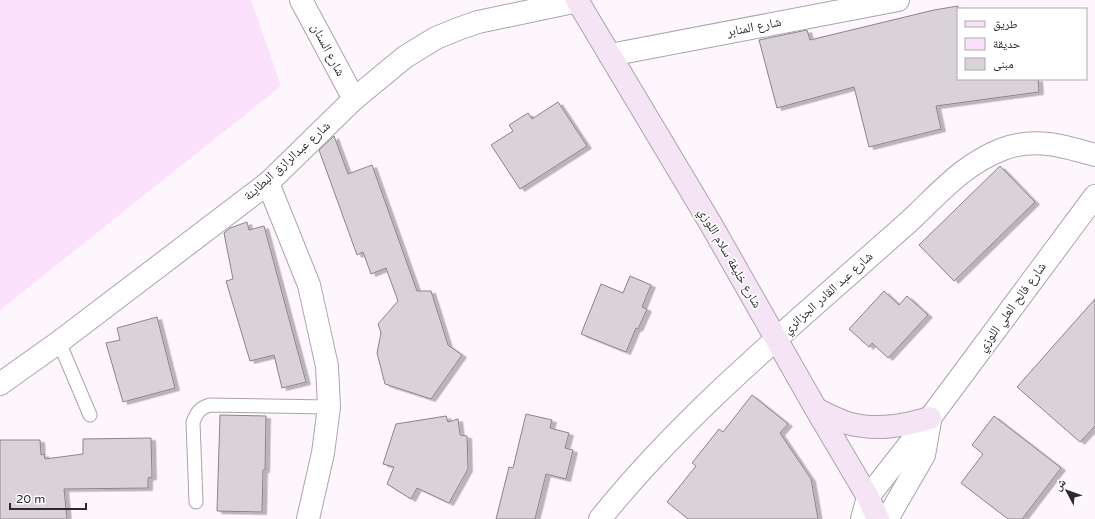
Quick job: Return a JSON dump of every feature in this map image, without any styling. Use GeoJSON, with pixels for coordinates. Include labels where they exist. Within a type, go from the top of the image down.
{"type":"FeatureCollection","features":[{"type":"Feature","properties":{"kind":"street","name":"شارع السنان"},"geometry":{"type":"LineString","coordinates":[[301,0],[354,99]]}},
{"type":"Feature","properties":{"kind":"street","name":"شارع المنابر"},"geometry":{"type":"LineString","coordinates":[[610,55],[898,0]]}},
{"type":"Feature","properties":{"kind":"street","name":"شارع عبدالرازق البطاينة"},"geometry":{"type":"LineString","coordinates":[[0,384],[59,342],[268,183],[354,99],[405,57],[436,38],[478,22],[577,1]]}},
{"type":"Feature","properties":{"kind":"street","name":"شارع خليفة سلام اللوزي"},"geometry":{"type":"LineString","coordinates":[[577,1],[712,226],[868,497],[878,519]]}},
{"type":"Feature","properties":{"kind":"street","name":"شارع عبد القادر الجزائري"},"geometry":{"type":"LineString","coordinates":[[600,519],[670,440],[722,388],[917,214],[959,174],[981,159],[1005,148],[1029,143],[1058,144],[1095,155]]}},
{"type":"Feature","properties":{"kind":"street"},"geometry":{"type":"LineString","coordinates":[[268,183],[309,285],[327,366],[329,407],[323,453],[308,519]]}},
{"type":"Feature","properties":{"kind":"street","name":"شارع فالح العلي اللوزي"},"geometry":{"type":"LineString","coordinates":[[868,497],[930,418],[1095,196]]}},
{"type":"Feature","properties":{"kind":"street"},"geometry":{"type":"LineString","coordinates":[[816,409],[846,422],[868,427],[894,427],[930,418]]}},
{"type":"Feature","properties":{"kind":"street","name":"شارع فالح العلي اللوزي"},"geometry":{"type":"LineString","coordinates":[[887,519],[924,455],[930,418]]}},
{"type":"Feature","properties":{"kind":"street"},"geometry":{"type":"LineString","coordinates":[[862,519],[868,497]]}},
{"type":"Feature","properties":{"kind":"lane"},"geometry":{"type":"LineString","coordinates":[[59,342],[90,415]]}},
{"type":"Feature","properties":{"kind":"lane"},"geometry":{"type":"LineString","coordinates":[[196,502],[193,422],[196,414],[201,408],[210,405],[329,407]]}},
{"type":"Feature","properties":{"kind":"green space"},"geometry":{"type":"Polygon","coordinates":[[[0,0],[251,0],[281,86],[0,310],[0,0]]]}},
{"type":"Feature","properties":{"kind":"building"},"geometry":{"type":"Polygon","coordinates":[[[958,6],[957,80],[1038,80],[1039,92],[936,106],[941,129],[869,147],[854,87],[777,108],[759,40],[807,30],[810,40],[934,10],[958,6]]]}},
{"type":"Feature","properties":{"kind":"building"},"geometry":{"type":"Polygon","coordinates":[[[558,102],[587,146],[520,189],[491,145],[513,131],[509,125],[528,113],[532,119],[558,102]]]}},
{"type":"Feature","properties":{"kind":"building"},"geometry":{"type":"Polygon","coordinates":[[[334,136],[348,174],[372,165],[417,291],[431,291],[448,345],[462,355],[431,399],[385,384],[377,353],[381,333],[378,324],[398,301],[386,268],[371,274],[363,252],[357,255],[319,150],[334,136]]]}},
{"type":"Feature","properties":{"kind":"building"},"geometry":{"type":"Polygon","coordinates":[[[1000,166],[1035,202],[954,281],[919,245],[1000,166]]]}},
{"type":"Feature","properties":{"kind":"building"},"geometry":{"type":"Polygon","coordinates":[[[247,222],[249,230],[264,226],[306,382],[282,388],[274,355],[250,361],[226,281],[233,279],[224,233],[230,228],[247,222]]]}},
{"type":"Feature","properties":{"kind":"building"},"geometry":{"type":"Polygon","coordinates":[[[630,276],[651,285],[642,307],[647,309],[638,329],[636,328],[626,352],[581,334],[601,284],[623,293],[630,276]]]}},
{"type":"Feature","properties":{"kind":"building"},"geometry":{"type":"Polygon","coordinates":[[[884,291],[899,305],[907,296],[928,315],[888,358],[872,343],[869,347],[849,329],[884,291]]]}},
{"type":"Feature","properties":{"kind":"building"},"geometry":{"type":"Polygon","coordinates":[[[1095,299],[1095,426],[1080,442],[1017,387],[1095,299]]]}},
{"type":"Feature","properties":{"kind":"building"},"geometry":{"type":"Polygon","coordinates":[[[157,317],[175,388],[123,402],[106,343],[120,340],[117,328],[157,317]]]}},
{"type":"Feature","properties":{"kind":"building"},"geometry":{"type":"Polygon","coordinates":[[[752,395],[788,424],[780,433],[811,479],[818,519],[688,519],[667,502],[696,466],[692,463],[719,429],[723,432],[752,395]]]}},
{"type":"Feature","properties":{"kind":"building"},"geometry":{"type":"Polygon","coordinates":[[[526,414],[552,420],[550,428],[569,433],[565,448],[573,450],[566,479],[546,474],[535,519],[496,519],[509,467],[513,468],[526,414]]]}},
{"type":"Feature","properties":{"kind":"building"},"geometry":{"type":"Polygon","coordinates":[[[220,415],[266,416],[265,470],[263,470],[262,512],[217,511],[220,415]]]}},
{"type":"Feature","properties":{"kind":"building"},"geometry":{"type":"Polygon","coordinates":[[[446,416],[448,422],[458,419],[460,435],[467,436],[468,469],[449,503],[417,488],[411,499],[387,484],[394,467],[383,464],[396,424],[446,416]]]}},
{"type":"Feature","properties":{"kind":"building"},"geometry":{"type":"Polygon","coordinates":[[[994,416],[1061,468],[1022,519],[1008,519],[961,483],[983,454],[972,445],[994,416]]]}},
{"type":"Feature","properties":{"kind":"building"},"geometry":{"type":"Polygon","coordinates":[[[151,438],[152,477],[148,478],[148,488],[64,489],[67,519],[0,519],[0,440],[40,440],[41,455],[44,454],[45,459],[83,454],[83,439],[151,438]]]}}]}
